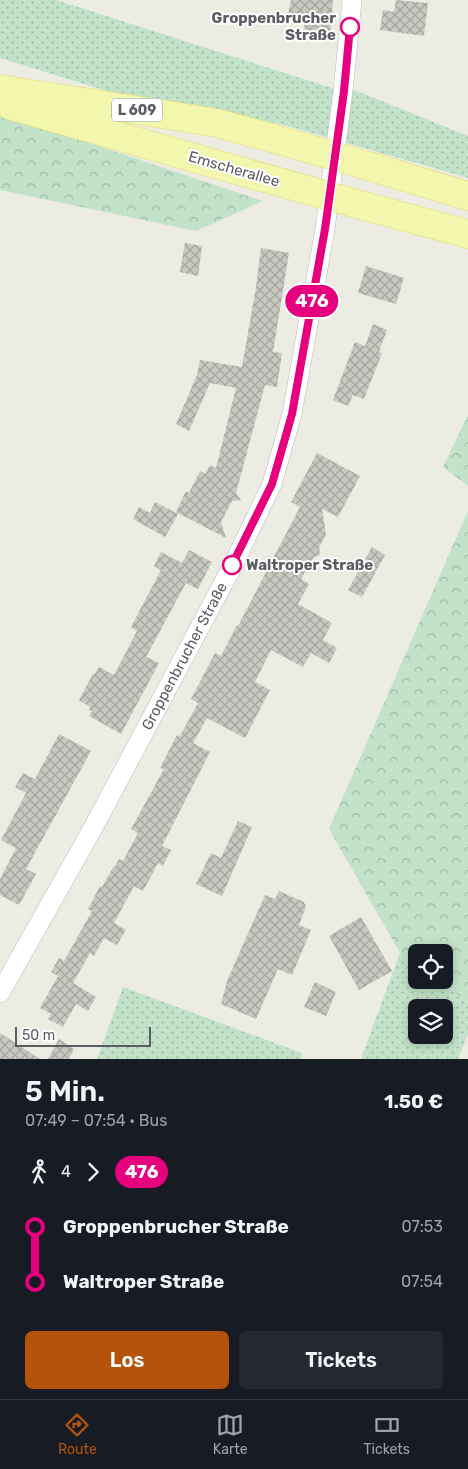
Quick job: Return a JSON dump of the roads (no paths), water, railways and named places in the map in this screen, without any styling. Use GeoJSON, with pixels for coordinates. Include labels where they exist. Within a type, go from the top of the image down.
{"type":"FeatureCollection","features":[{"type":"Feature","properties":{"kind":"main road","name":"L 609"},"geometry":{"type":"LineString","coordinates":[[0,89],[217,123],[468,196]]}},
{"type":"Feature","properties":{"kind":"main road","name":"Emscherallee"},"geometry":{"type":"LineString","coordinates":[[0,103],[468,234]]}},
{"type":"Feature","properties":{"kind":"street","name":"Groppenbrucher Straße"},"geometry":{"type":"LineString","coordinates":[[0,993],[93,828],[232,565],[272,484],[292,414],[325,229],[344,91],[352,0]]}},
{"type":"Feature","properties":{"kind":"place","name":"Groppenbrucher Straße"},"geometry":{"type":"Point","coordinates":[350,27]}},
{"type":"Feature","properties":{"kind":"place","name":"Waltroper Straße"},"geometry":{"type":"Point","coordinates":[232,565]}}]}
